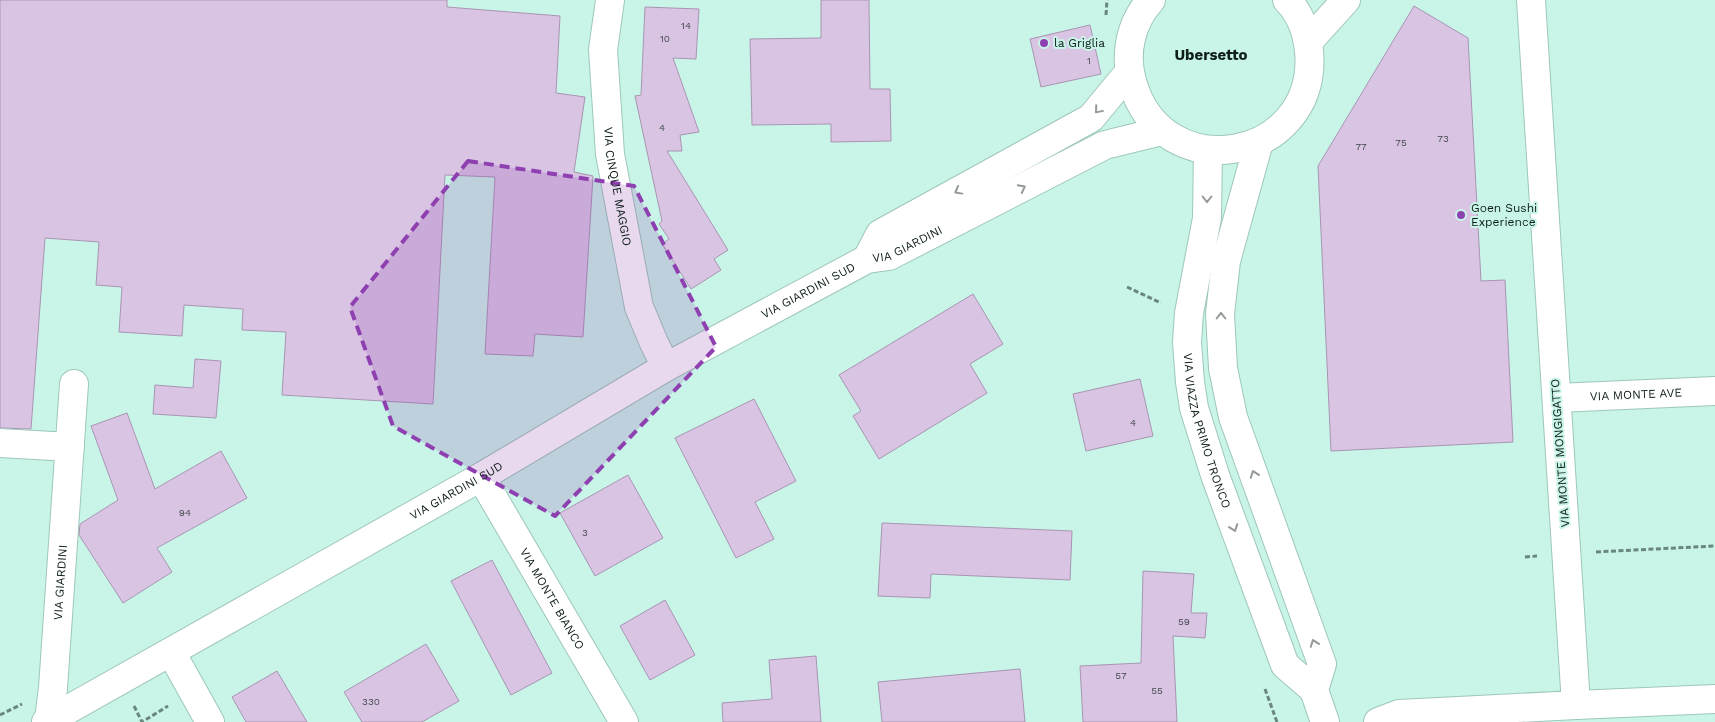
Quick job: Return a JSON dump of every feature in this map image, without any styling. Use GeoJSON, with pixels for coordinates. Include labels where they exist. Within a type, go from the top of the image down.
{"type":"FeatureCollection","features":[{"type":"Feature","properties":{"kind":"street","name":"VIA CINQUE MAGGIO"},"geometry":{"type":"LineString","coordinates":[[610,0],[603,50],[610,154],[639,307],[666,367]]}},
{"type":"Feature","properties":{"kind":"street"},"geometry":{"type":"LineString","coordinates":[[1151,0],[1137,20],[1131,37],[1128,55],[1129,72],[1135,95],[1147,115],[1162,132],[1191,147],[1208,150],[1234,150],[1259,142],[1276,131],[1290,117],[1300,100],[1307,82],[1310,62],[1308,42],[1301,21],[1287,0]]}},
{"type":"Feature","properties":{"kind":"street"},"geometry":{"type":"LineString","coordinates":[[1308,42],[1346,0]]}},
{"type":"Feature","properties":{"kind":"street","name":"VIA MONTE MONGIGATTO"},"geometry":{"type":"LineString","coordinates":[[1531,0],[1576,706]]}},
{"type":"Feature","properties":{"kind":"street","name":"VIA GIARDINI"},"geometry":{"type":"LineString","coordinates":[[867,259],[880,234],[1092,118],[1129,72]]}},
{"type":"Feature","properties":{"kind":"street","name":"VIA GIARDINI"},"geometry":{"type":"LineString","coordinates":[[867,259],[889,256],[1105,145],[1162,132]]}},
{"type":"Feature","properties":{"kind":"street"},"geometry":{"type":"LineString","coordinates":[[1259,142],[1226,261],[1220,314],[1223,368],[1233,417],[1322,664],[1314,690],[1325,722]]}},
{"type":"Feature","properties":{"kind":"street","name":"VIA VIAZZA PRIMO TRONCO"},"geometry":{"type":"LineString","coordinates":[[1208,150],[1207,218],[1189,313],[1187,342],[1194,408],[1215,475],[1285,665],[1314,690]]}},
{"type":"Feature","properties":{"kind":"street","name":"VIA GIARDINI SUD"},"geometry":{"type":"LineString","coordinates":[[47,721],[481,477],[666,367],[867,259]]}},
{"type":"Feature","properties":{"kind":"street","name":"VIA GIARDINI"},"geometry":{"type":"LineString","coordinates":[[47,721],[53,688],[74,384]]}},
{"type":"Feature","properties":{"kind":"street","name":"VIA MONTE AVE"},"geometry":{"type":"LineString","coordinates":[[1556,398],[1715,391]]}},
{"type":"Feature","properties":{"kind":"street"},"geometry":{"type":"LineString","coordinates":[[0,443],[70,446]]}},
{"type":"Feature","properties":{"kind":"street","name":"VIA MONTE BIANCO"},"geometry":{"type":"LineString","coordinates":[[481,477],[624,722]]}},
{"type":"Feature","properties":{"kind":"street"},"geometry":{"type":"LineString","coordinates":[[171,652],[210,722]]}},
{"type":"Feature","properties":{"kind":"street"},"geometry":{"type":"LineString","coordinates":[[1378,722],[1399,714],[1715,699]]}},
{"type":"Feature","properties":{"kind":"path"},"geometry":{"type":"LineString","coordinates":[[1525,557],[1715,546]]}},
{"type":"Feature","properties":{"kind":"highlighted area"},"geometry":{"type":"Polygon","coordinates":[[[468,161],[634,186],[716,347],[555,516],[393,426],[350,307],[468,161]]]}},
{"type":"Feature","properties":{"kind":"building"},"geometry":{"type":"Polygon","coordinates":[[[0,0],[447,0],[447,7],[560,16],[556,93],[585,97],[574,172],[593,176],[583,337],[535,334],[533,356],[485,354],[495,177],[445,175],[433,404],[282,395],[286,332],[242,330],[243,309],[184,305],[182,336],[119,332],[122,287],[96,285],[99,242],[45,238],[31,429],[0,428],[0,0]]]}},
{"type":"Feature","properties":{"kind":"building"},"geometry":{"type":"Polygon","coordinates":[[[821,0],[869,0],[870,89],[890,89],[891,141],[831,142],[831,124],[752,125],[750,39],[821,38],[821,0]]]}},
{"type":"Feature","properties":{"kind":"building"},"geometry":{"type":"Polygon","coordinates":[[[1414,6],[1468,38],[1481,281],[1505,280],[1513,442],[1331,451],[1318,166],[1414,6]]]}},
{"type":"Feature","properties":{"kind":"building"},"geometry":{"type":"Polygon","coordinates":[[[645,7],[699,9],[696,59],[673,58],[699,132],[680,135],[682,151],[667,151],[728,250],[714,259],[721,270],[691,289],[662,244],[669,239],[659,224],[662,221],[635,96],[641,95],[645,7]]]}},
{"type":"Feature","properties":{"kind":"building"},"geometry":{"type":"Polygon","coordinates":[[[1090,25],[1101,74],[1041,87],[1030,39],[1090,25]]]}},
{"type":"Feature","properties":{"kind":"building"},"geometry":{"type":"Polygon","coordinates":[[[973,294],[1003,344],[970,364],[987,393],[879,459],[853,416],[861,411],[839,375],[973,294]]]}},
{"type":"Feature","properties":{"kind":"building"},"geometry":{"type":"Polygon","coordinates":[[[195,359],[221,361],[216,418],[153,414],[155,385],[193,388],[195,359]]]}},
{"type":"Feature","properties":{"kind":"building"},"geometry":{"type":"Polygon","coordinates":[[[1140,379],[1153,436],[1086,451],[1073,394],[1140,379]]]}},
{"type":"Feature","properties":{"kind":"building"},"geometry":{"type":"Polygon","coordinates":[[[754,399],[796,481],[755,502],[774,539],[736,558],[675,438],[754,399]]]}},
{"type":"Feature","properties":{"kind":"building"},"geometry":{"type":"Polygon","coordinates":[[[127,413],[155,489],[221,451],[247,498],[157,548],[172,572],[123,603],[79,535],[80,524],[118,500],[91,426],[127,413]]]}},
{"type":"Feature","properties":{"kind":"building"},"geometry":{"type":"Polygon","coordinates":[[[628,475],[663,538],[595,576],[560,513],[628,475]]]}},
{"type":"Feature","properties":{"kind":"building"},"geometry":{"type":"Polygon","coordinates":[[[882,523],[1072,531],[1070,580],[931,574],[930,598],[878,596],[882,523]]]}},
{"type":"Feature","properties":{"kind":"building"},"geometry":{"type":"Polygon","coordinates":[[[492,560],[552,673],[511,695],[451,581],[492,560]]]}},
{"type":"Feature","properties":{"kind":"building"},"geometry":{"type":"Polygon","coordinates":[[[1143,571],[1194,574],[1191,613],[1207,613],[1205,638],[1173,636],[1177,722],[1083,722],[1080,666],[1141,663],[1143,571]]]}},
{"type":"Feature","properties":{"kind":"building"},"geometry":{"type":"Polygon","coordinates":[[[665,600],[695,655],[650,680],[620,626],[665,600]]]}},
{"type":"Feature","properties":{"kind":"building"},"geometry":{"type":"Polygon","coordinates":[[[426,644],[459,701],[422,722],[362,722],[344,692],[426,644]]]}},
{"type":"Feature","properties":{"kind":"building"},"geometry":{"type":"Polygon","coordinates":[[[816,656],[821,722],[723,722],[722,703],[772,699],[769,660],[816,656]]]}},
{"type":"Feature","properties":{"kind":"building"},"geometry":{"type":"Polygon","coordinates":[[[1020,669],[1025,722],[882,722],[878,682],[1020,669]]]}},
{"type":"Feature","properties":{"kind":"building"},"geometry":{"type":"Polygon","coordinates":[[[277,671],[307,722],[246,722],[232,697],[277,671]]]}},
{"type":"Feature","properties":{"kind":"place","name":"la Griglia"},"geometry":{"type":"Point","coordinates":[1044,43]}},
{"type":"Feature","properties":{"kind":"place","name":"Goen Sushi Experience"},"geometry":{"type":"Point","coordinates":[1461,215]}},
{"type":"Feature","properties":{"kind":"district","name":"Ubersetto"},"geometry":{"type":"Point","coordinates":[1211,55]}}]}
